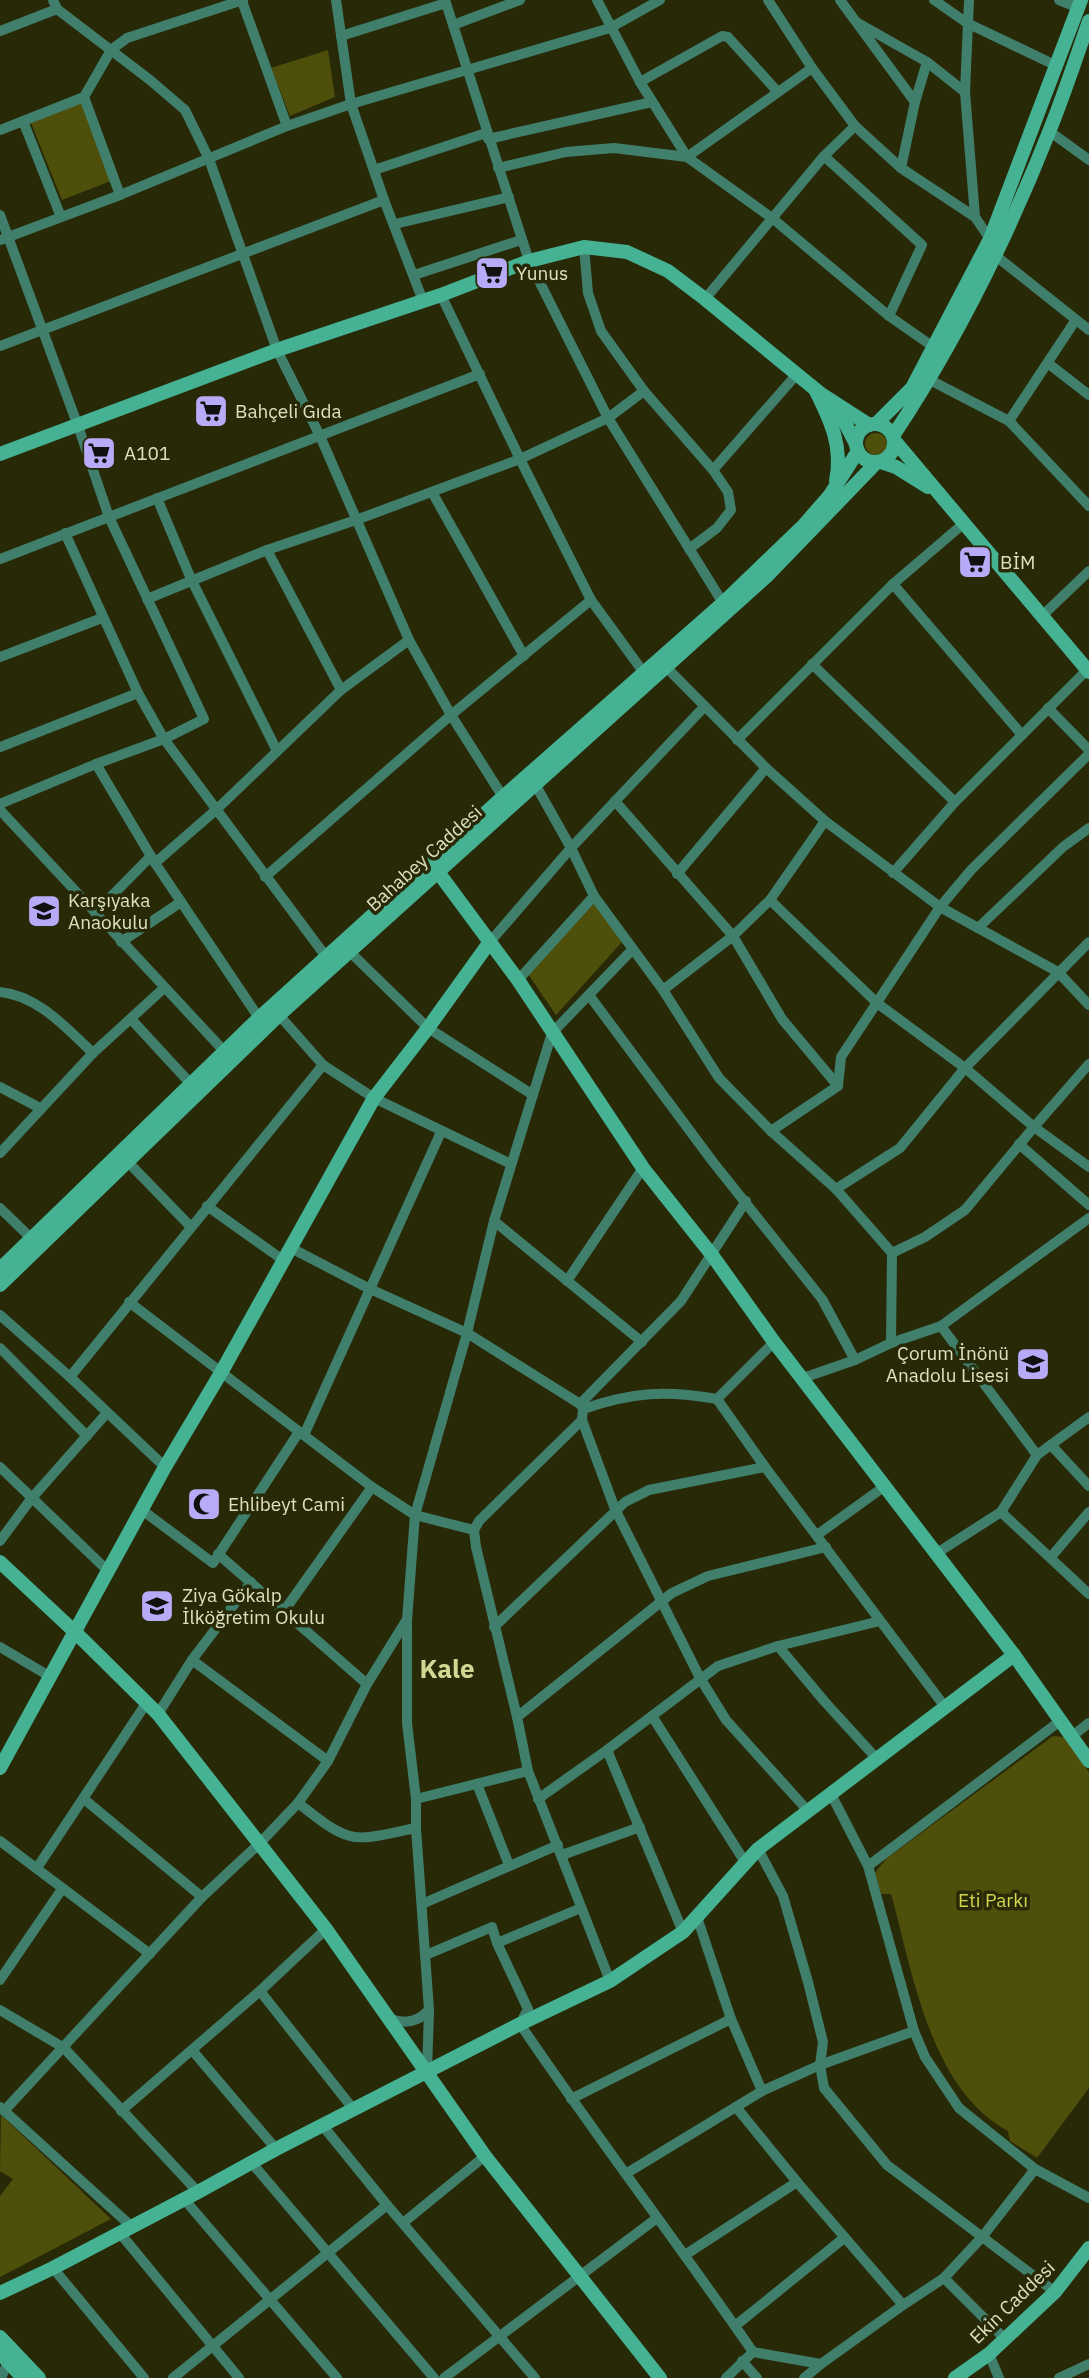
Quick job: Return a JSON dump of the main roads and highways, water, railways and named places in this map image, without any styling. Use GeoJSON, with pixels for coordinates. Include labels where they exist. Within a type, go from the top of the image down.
{"type":"FeatureCollection","features":[{"type":"Feature","properties":{"kind":"place","name":"Yunus"},"geometry":{"type":"Point","coordinates":[492,273]}},
{"type":"Feature","properties":{"kind":"place","name":"Bahçeli Gıda"},"geometry":{"type":"Point","coordinates":[211,411]}},
{"type":"Feature","properties":{"kind":"place","name":"A101"},"geometry":{"type":"Point","coordinates":[99,453]}},
{"type":"Feature","properties":{"kind":"place","name":"BİM"},"geometry":{"type":"Point","coordinates":[975,562]}},
{"type":"Feature","properties":{"kind":"place","name":"Karşıyaka Anaokulu"},"geometry":{"type":"Point","coordinates":[44,911]}},
{"type":"Feature","properties":{"kind":"place","name":"Çorum İnönü Anadolu Lisesi"},"geometry":{"type":"Point","coordinates":[1033,1364]}},
{"type":"Feature","properties":{"kind":"place","name":"Ehlibeyt Cami"},"geometry":{"type":"Point","coordinates":[204,1504]}},
{"type":"Feature","properties":{"kind":"place","name":"Ziya Gökalp İlköğretim Okulu"},"geometry":{"type":"Point","coordinates":[157,1606]}},
{"type":"Feature","properties":{"kind":"district","name":"Kale"},"geometry":{"type":"Point","coordinates":[447,1668]}},
{"type":"Feature","properties":{"kind":"park label","name":"Eti Parkı"},"geometry":{"type":"Point","coordinates":[993,1900]}}]}
